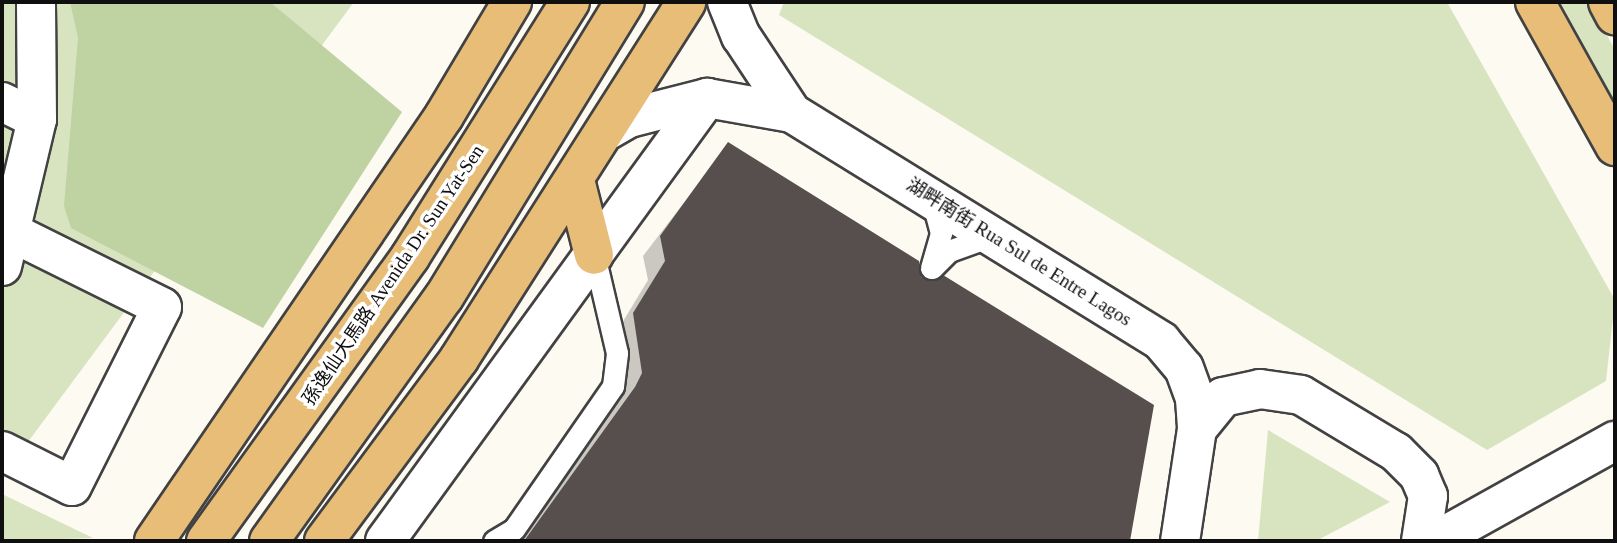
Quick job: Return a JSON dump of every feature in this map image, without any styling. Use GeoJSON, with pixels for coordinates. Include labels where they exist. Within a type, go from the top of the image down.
{"type":"FeatureCollection","features":[{"type":"Feature","properties":{"kind":"main road"},"geometry":{"type":"LineString","coordinates":[[153,541],[444,116],[512,2]]}},
{"type":"Feature","properties":{"kind":"main road","name":"孫逸仙大馬路 Avenida Dr. Sun Yat-Sen"},"geometry":{"type":"LineString","coordinates":[[206,541],[410,257],[570,2]]}},
{"type":"Feature","properties":{"kind":"main road"},"geometry":{"type":"LineString","coordinates":[[269,541],[444,297],[625,2]]}},
{"type":"Feature","properties":{"kind":"main road"},"geometry":{"type":"LineString","coordinates":[[324,541],[459,359],[608,130],[686,2]]}},
{"type":"Feature","properties":{"kind":"main road"},"geometry":{"type":"LineString","coordinates":[[1535,2],[1615,146]]}},
{"type":"Feature","properties":{"kind":"main road"},"geometry":{"type":"LineString","coordinates":[[1608,2],[1615,15]]}},
{"type":"Feature","properties":{"kind":"main road"},"geometry":{"type":"LineString","coordinates":[[575,180],[594,255]]}},
{"type":"Feature","properties":{"kind":"street"},"geometry":{"type":"LineString","coordinates":[[2,451],[72,486],[162,307],[7,250],[37,119],[36,2]]}},
{"type":"Feature","properties":{"kind":"street","name":"湖畔南街 Rua Sul de Entre Lagos"},"geometry":{"type":"LineString","coordinates":[[727,2],[741,36],[792,113]]}},
{"type":"Feature","properties":{"kind":"street"},"geometry":{"type":"LineString","coordinates":[[385,541],[707,99]]}},
{"type":"Feature","properties":{"kind":"street","name":"湖畔南街 Rua Sul de Entre Lagos"},"geometry":{"type":"LineString","coordinates":[[608,130],[629,118],[707,99],[792,113],[1161,341],[1184,368],[1197,429],[1180,541]]}},
{"type":"Feature","properties":{"kind":"street"},"geometry":{"type":"LineString","coordinates":[[2,102],[37,119]]}},
{"type":"Feature","properties":{"kind":"street"},"geometry":{"type":"LineString","coordinates":[[1197,429],[1223,397],[1260,389],[1301,395],[1396,452],[1419,475],[1428,496],[1421,541]]}},
{"type":"Feature","properties":{"kind":"street"},"geometry":{"type":"LineString","coordinates":[[1435,541],[1614,442]]}},
{"type":"Feature","properties":{"kind":"lane"},"geometry":{"type":"LineString","coordinates":[[930,197],[941,233],[931,268],[949,251],[993,235]]}},
{"type":"Feature","properties":{"kind":"lane"},"geometry":{"type":"LineString","coordinates":[[494,541],[524,515],[613,386],[617,353],[594,255]]}},
{"type":"Feature","properties":{"kind":"green space"},"geometry":{"type":"Polygon","coordinates":[[[2,2],[354,2],[2,477],[2,2]]]}},
{"type":"Feature","properties":{"kind":"green space"},"geometry":{"type":"Polygon","coordinates":[[[70,2],[270,2],[402,112],[263,328],[71,228],[64,206],[78,38],[70,2]]]}},
{"type":"Feature","properties":{"kind":"green space"},"geometry":{"type":"Polygon","coordinates":[[[784,2],[1447,2],[1615,300],[1606,381],[1487,450],[779,15],[784,2]]]}},
{"type":"Feature","properties":{"kind":"green space"},"geometry":{"type":"Polygon","coordinates":[[[1560,2],[1589,2],[1615,50],[1615,102],[1560,2]]]}},
{"type":"Feature","properties":{"kind":"green space"},"geometry":{"type":"Polygon","coordinates":[[[1268,430],[1390,502],[1316,541],[1258,541],[1268,430]]]}},
{"type":"Feature","properties":{"kind":"green space"},"geometry":{"type":"Polygon","coordinates":[[[2,494],[93,538],[2,541],[2,494]]]}},
{"type":"Feature","properties":{"kind":"building"},"geometry":{"type":"Polygon","coordinates":[[[728,142],[919,261],[922,278],[943,275],[1154,405],[1130,541],[524,541],[635,387],[642,373],[633,313],[665,261],[660,236],[728,142]]]}}]}
